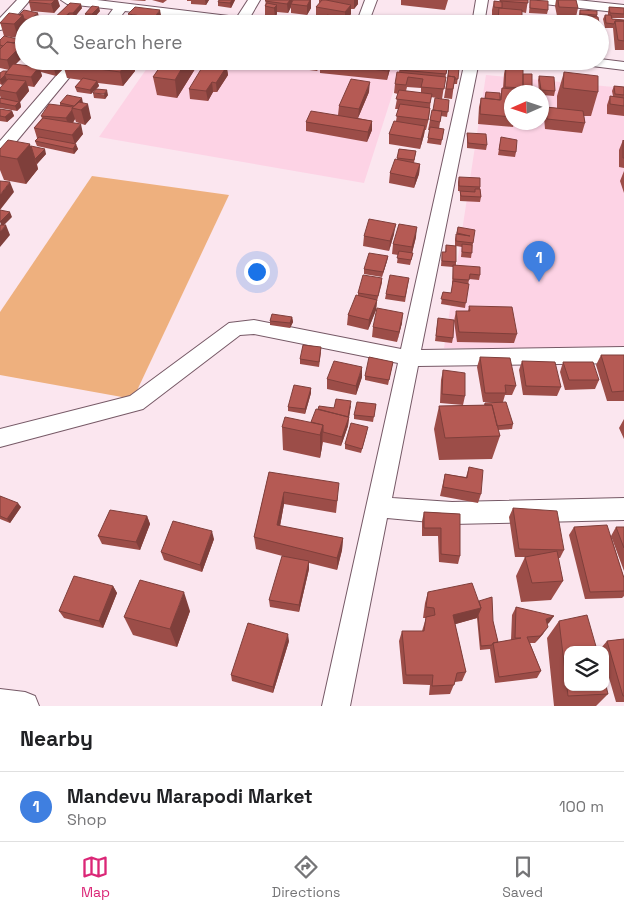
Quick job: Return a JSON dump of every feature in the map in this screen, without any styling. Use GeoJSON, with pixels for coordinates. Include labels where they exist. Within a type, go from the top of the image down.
{"type":"FeatureCollection","features":[{"type":"Feature","properties":{"kind":"street"},"geometry":{"type":"LineString","coordinates":[[0,26],[24,0]]}},
{"type":"Feature","properties":{"kind":"street"},"geometry":{"type":"LineString","coordinates":[[67,0],[185,15]]}},
{"type":"Feature","properties":{"kind":"street"},"geometry":{"type":"LineString","coordinates":[[245,15],[254,0]]}},
{"type":"Feature","properties":{"kind":"street"},"geometry":{"type":"LineString","coordinates":[[365,15],[371,0]]}},
{"type":"Feature","properties":{"kind":"street"},"geometry":{"type":"LineString","coordinates":[[480,15],[482,0]]}},
{"type":"Feature","properties":{"kind":"street"},"geometry":{"type":"LineString","coordinates":[[544,0],[624,9]]}},
{"type":"Feature","properties":{"kind":"street"},"geometry":{"type":"LineString","coordinates":[[115,15],[122,7]]}},
{"type":"Feature","properties":{"kind":"street"},"geometry":{"type":"LineString","coordinates":[[609,64],[624,66]]}},
{"type":"Feature","properties":{"kind":"street"},"geometry":{"type":"LineString","coordinates":[[0,152],[68,70]]}},
{"type":"Feature","properties":{"kind":"street"},"geometry":{"type":"LineString","coordinates":[[336,706],[470,70]]}},
{"type":"Feature","properties":{"kind":"street"},"geometry":{"type":"LineString","coordinates":[[0,438],[136,403],[236,328],[254,327],[410,358],[624,355]]}},
{"type":"Feature","properties":{"kind":"street"},"geometry":{"type":"LineString","coordinates":[[379,507],[462,513],[624,509]]}},
{"type":"Feature","properties":{"kind":"street"},"geometry":{"type":"LineString","coordinates":[[0,703],[24,706]]}},
{"type":"Feature","properties":{"kind":"shaded area"},"geometry":{"type":"Polygon","coordinates":[[[146,70],[400,70],[364,183],[99,137],[146,70]]]}},
{"type":"Feature","properties":{"kind":"shaded area"},"geometry":{"type":"Polygon","coordinates":[[[486,75],[624,88],[624,348],[444,348],[486,75]]]}},
{"type":"Feature","properties":{"kind":"shaded area"},"geometry":{"type":"Polygon","coordinates":[[[92,176],[229,195],[133,399],[0,375],[0,312],[92,176]]]}},
{"type":"Feature","properties":{"kind":"building"},"geometry":{"type":"Polygon","coordinates":[[[30,0],[55,0],[51,4],[29,2],[30,0]]]}},
{"type":"Feature","properties":{"kind":"building"},"geometry":{"type":"Polygon","coordinates":[[[219,0],[232,0],[230,3],[218,2],[219,0]]]}},
{"type":"Feature","properties":{"kind":"building"},"geometry":{"type":"Polygon","coordinates":[[[266,0],[290,0],[287,4],[266,0]]]}},
{"type":"Feature","properties":{"kind":"building"},"geometry":{"type":"Polygon","coordinates":[[[293,0],[310,0],[307,6],[291,4],[293,0]]]}},
{"type":"Feature","properties":{"kind":"building"},"geometry":{"type":"Polygon","coordinates":[[[322,0],[351,5],[345,12],[316,7],[322,0]]]}},
{"type":"Feature","properties":{"kind":"building"},"geometry":{"type":"Polygon","coordinates":[[[528,0],[528,3],[500,1],[528,0]]]}},
{"type":"Feature","properties":{"kind":"building"},"geometry":{"type":"Polygon","coordinates":[[[530,0],[548,1],[548,10],[530,8],[530,0]]]}},
{"type":"Feature","properties":{"kind":"building"},"geometry":{"type":"Polygon","coordinates":[[[558,0],[576,0],[578,8],[559,7],[558,0]]]}},
{"type":"Feature","properties":{"kind":"building"},"geometry":{"type":"Polygon","coordinates":[[[494,1],[502,2],[502,8],[494,7],[494,1]]]}},
{"type":"Feature","properties":{"kind":"building"},"geometry":{"type":"Polygon","coordinates":[[[70,3],[81,4],[73,13],[57,15],[70,3]]]}},
{"type":"Feature","properties":{"kind":"building"},"geometry":{"type":"Polygon","coordinates":[[[267,3],[277,5],[274,8],[265,6],[267,3]]]}},
{"type":"Feature","properties":{"kind":"building"},"geometry":{"type":"Polygon","coordinates":[[[92,6],[99,7],[92,14],[85,14],[92,6]]]}},
{"type":"Feature","properties":{"kind":"building"},"geometry":{"type":"Polygon","coordinates":[[[135,7],[160,10],[156,15],[128,14],[135,7]]]}},
{"type":"Feature","properties":{"kind":"building"},"geometry":{"type":"Polygon","coordinates":[[[609,7],[624,8],[624,14],[610,13],[609,7]]]}},
{"type":"Feature","properties":{"kind":"building"},"geometry":{"type":"Polygon","coordinates":[[[499,8],[522,10],[522,15],[498,15],[499,8]]]}},
{"type":"Feature","properties":{"kind":"building"},"geometry":{"type":"Polygon","coordinates":[[[24,10],[38,13],[35,15],[19,15],[24,10]]]}},
{"type":"Feature","properties":{"kind":"building"},"geometry":{"type":"Polygon","coordinates":[[[580,10],[597,11],[597,15],[580,14],[580,10]]]}},
{"type":"Feature","properties":{"kind":"building"},"geometry":{"type":"Polygon","coordinates":[[[9,13],[23,15],[15,15],[14,24],[0,23],[9,13]]]}},
{"type":"Feature","properties":{"kind":"building"},"geometry":{"type":"Polygon","coordinates":[[[609,15],[611,15],[612,19],[624,20],[615,21],[614,24],[609,23],[609,15]]]}},
{"type":"Feature","properties":{"kind":"building"},"geometry":{"type":"Polygon","coordinates":[[[615,21],[624,21],[624,41],[618,40],[615,21]]]}},
{"type":"Feature","properties":{"kind":"building"},"geometry":{"type":"Polygon","coordinates":[[[4,36],[15,38],[15,42],[7,42],[3,46],[0,45],[0,40],[4,36]]]}},
{"type":"Feature","properties":{"kind":"building"},"geometry":{"type":"Polygon","coordinates":[[[7,42],[15,43],[15,52],[7,60],[0,59],[0,49],[7,42]]]}},
{"type":"Feature","properties":{"kind":"building"},"geometry":{"type":"Polygon","coordinates":[[[13,64],[15,64],[15,70],[37,70],[31,77],[5,74],[13,64]]]}},
{"type":"Feature","properties":{"kind":"building"},"geometry":{"type":"Polygon","coordinates":[[[106,70],[122,70],[120,72],[106,70]]]}},
{"type":"Feature","properties":{"kind":"building"},"geometry":{"type":"Polygon","coordinates":[[[158,70],[181,70],[175,80],[153,77],[158,70]]]}},
{"type":"Feature","properties":{"kind":"building"},"geometry":{"type":"Polygon","coordinates":[[[201,70],[224,70],[216,83],[212,82],[206,91],[189,89],[201,70]]]}},
{"type":"Feature","properties":{"kind":"building"},"geometry":{"type":"Polygon","coordinates":[[[400,70],[447,70],[446,74],[400,70]]]}},
{"type":"Feature","properties":{"kind":"building"},"geometry":{"type":"Polygon","coordinates":[[[449,70],[459,70],[458,79],[448,76],[449,70]]]}},
{"type":"Feature","properties":{"kind":"building"},"geometry":{"type":"Polygon","coordinates":[[[506,70],[523,70],[523,85],[505,85],[506,70]]]}},
{"type":"Feature","properties":{"kind":"building"},"geometry":{"type":"Polygon","coordinates":[[[7,71],[0,80],[0,73],[7,71]]]}},
{"type":"Feature","properties":{"kind":"building"},"geometry":{"type":"Polygon","coordinates":[[[397,72],[446,77],[444,89],[421,87],[423,79],[408,77],[406,85],[395,84],[397,72]]]}},
{"type":"Feature","properties":{"kind":"building"},"geometry":{"type":"Polygon","coordinates":[[[564,72],[598,76],[598,92],[563,88],[564,72]]]}},
{"type":"Feature","properties":{"kind":"building"},"geometry":{"type":"Polygon","coordinates":[[[523,74],[532,74],[532,85],[523,85],[523,74]]]}},
{"type":"Feature","properties":{"kind":"building"},"geometry":{"type":"Polygon","coordinates":[[[448,76],[455,77],[453,89],[446,89],[448,76]]]}},
{"type":"Feature","properties":{"kind":"building"},"geometry":{"type":"Polygon","coordinates":[[[539,76],[554,77],[555,91],[549,91],[549,85],[540,85],[539,76]]]}},
{"type":"Feature","properties":{"kind":"building"},"geometry":{"type":"Polygon","coordinates":[[[83,78],[97,81],[90,90],[75,87],[83,78]]]}},
{"type":"Feature","properties":{"kind":"building"},"geometry":{"type":"Polygon","coordinates":[[[8,79],[26,81],[16,93],[0,90],[8,79]]]}},
{"type":"Feature","properties":{"kind":"building"},"geometry":{"type":"Polygon","coordinates":[[[351,79],[370,82],[359,109],[339,106],[351,79]]]}},
{"type":"Feature","properties":{"kind":"building"},"geometry":{"type":"Polygon","coordinates":[[[614,86],[624,87],[624,95],[615,94],[614,86]]]}},
{"type":"Feature","properties":{"kind":"building"},"geometry":{"type":"Polygon","coordinates":[[[502,88],[504,88],[504,116],[480,114],[481,98],[501,100],[502,88]]]}},
{"type":"Feature","properties":{"kind":"building"},"geometry":{"type":"Polygon","coordinates":[[[96,89],[107,90],[104,94],[93,93],[96,89]]]}},
{"type":"Feature","properties":{"kind":"building"},"geometry":{"type":"Polygon","coordinates":[[[399,90],[432,94],[430,103],[396,99],[399,90]]]}},
{"type":"Feature","properties":{"kind":"building"},"geometry":{"type":"Polygon","coordinates":[[[486,92],[500,93],[500,100],[485,98],[486,92]]]}},
{"type":"Feature","properties":{"kind":"building"},"geometry":{"type":"Polygon","coordinates":[[[67,95],[82,98],[74,106],[60,103],[67,95]]]}},
{"type":"Feature","properties":{"kind":"building"},"geometry":{"type":"Polygon","coordinates":[[[610,96],[624,98],[624,106],[610,104],[610,96]]]}},
{"type":"Feature","properties":{"kind":"building"},"geometry":{"type":"Polygon","coordinates":[[[0,98],[19,102],[15,106],[0,103],[0,98]]]}},
{"type":"Feature","properties":{"kind":"building"},"geometry":{"type":"Polygon","coordinates":[[[435,98],[449,100],[448,112],[433,110],[435,98]]]}},
{"type":"Feature","properties":{"kind":"building"},"geometry":{"type":"Polygon","coordinates":[[[79,102],[88,104],[81,110],[72,108],[79,102]]]}},
{"type":"Feature","properties":{"kind":"building"},"geometry":{"type":"Polygon","coordinates":[[[49,104],[73,107],[66,118],[41,116],[49,104]]]}},
{"type":"Feature","properties":{"kind":"building"},"geometry":{"type":"Polygon","coordinates":[[[400,104],[430,108],[428,120],[396,116],[400,104]]]}},
{"type":"Feature","properties":{"kind":"building"},"geometry":{"type":"Polygon","coordinates":[[[549,107],[583,111],[585,123],[549,119],[549,107]]]}},
{"type":"Feature","properties":{"kind":"building"},"geometry":{"type":"Polygon","coordinates":[[[0,109],[12,111],[5,117],[0,116],[0,109]]]}},
{"type":"Feature","properties":{"kind":"building"},"geometry":{"type":"Polygon","coordinates":[[[432,110],[442,111],[440,122],[430,120],[432,110]]]}},
{"type":"Feature","properties":{"kind":"building"},"geometry":{"type":"Polygon","coordinates":[[[311,111],[372,121],[368,132],[306,122],[311,111]]]}},
{"type":"Feature","properties":{"kind":"building"},"geometry":{"type":"Polygon","coordinates":[[[43,118],[81,124],[72,135],[34,128],[43,118]]]}},
{"type":"Feature","properties":{"kind":"building"},"geometry":{"type":"Polygon","coordinates":[[[394,121],[425,126],[421,139],[389,134],[394,121]]]}},
{"type":"Feature","properties":{"kind":"building"},"geometry":{"type":"Polygon","coordinates":[[[430,127],[444,129],[442,140],[428,138],[430,127]]]}},
{"type":"Feature","properties":{"kind":"building"},"geometry":{"type":"Polygon","coordinates":[[[467,133],[486,134],[487,145],[468,143],[467,133]]]}},
{"type":"Feature","properties":{"kind":"building"},"geometry":{"type":"Polygon","coordinates":[[[39,137],[76,144],[73,149],[35,141],[39,137]]]}},
{"type":"Feature","properties":{"kind":"building"},"geometry":{"type":"Polygon","coordinates":[[[501,137],[517,140],[516,152],[499,150],[501,137]]]}},
{"type":"Feature","properties":{"kind":"building"},"geometry":{"type":"Polygon","coordinates":[[[8,140],[30,144],[17,159],[0,156],[0,149],[8,140]]]}},
{"type":"Feature","properties":{"kind":"building"},"geometry":{"type":"Polygon","coordinates":[[[624,141],[624,158],[623,158],[624,141]]]}},
{"type":"Feature","properties":{"kind":"building"},"geometry":{"type":"Polygon","coordinates":[[[31,146],[45,149],[35,159],[31,146]]]}},
{"type":"Feature","properties":{"kind":"building"},"geometry":{"type":"Polygon","coordinates":[[[399,149],[416,151],[414,160],[397,158],[399,149]]]}},
{"type":"Feature","properties":{"kind":"building"},"geometry":{"type":"Polygon","coordinates":[[[395,159],[420,164],[415,178],[390,173],[395,159]]]}},
{"type":"Feature","properties":{"kind":"building"},"geometry":{"type":"Polygon","coordinates":[[[459,177],[480,178],[480,187],[459,186],[459,177]]]}},
{"type":"Feature","properties":{"kind":"building"},"geometry":{"type":"Polygon","coordinates":[[[0,181],[10,182],[0,195],[0,181]]]}},
{"type":"Feature","properties":{"kind":"building"},"geometry":{"type":"Polygon","coordinates":[[[475,189],[480,189],[481,197],[461,196],[460,191],[475,192],[475,189]]]}},
{"type":"Feature","properties":{"kind":"building"},"geometry":{"type":"Polygon","coordinates":[[[0,210],[10,212],[0,222],[0,210]]]}},
{"type":"Feature","properties":{"kind":"building"},"geometry":{"type":"Polygon","coordinates":[[[369,219],[396,224],[390,241],[364,236],[369,219]]]}},
{"type":"Feature","properties":{"kind":"building"},"geometry":{"type":"Polygon","coordinates":[[[399,224],[417,227],[412,247],[393,244],[399,224]]]}},
{"type":"Feature","properties":{"kind":"building"},"geometry":{"type":"Polygon","coordinates":[[[0,225],[6,225],[0,232],[0,225]]]}},
{"type":"Feature","properties":{"kind":"building"},"geometry":{"type":"Polygon","coordinates":[[[458,227],[475,230],[473,243],[456,241],[456,234],[470,236],[457,233],[458,227]]]}},
{"type":"Feature","properties":{"kind":"building"},"geometry":{"type":"Polygon","coordinates":[[[462,244],[472,245],[472,253],[462,252],[462,244]]]}},
{"type":"Feature","properties":{"kind":"building"},"geometry":{"type":"Polygon","coordinates":[[[446,245],[456,246],[456,262],[442,261],[442,252],[446,252],[446,245]]]}},
{"type":"Feature","properties":{"kind":"building"},"geometry":{"type":"Polygon","coordinates":[[[399,251],[413,253],[411,260],[397,258],[399,251]]]}},
{"type":"Feature","properties":{"kind":"building"},"geometry":{"type":"Polygon","coordinates":[[[369,253],[388,256],[383,272],[364,269],[369,253]]]}},
{"type":"Feature","properties":{"kind":"building"},"geometry":{"type":"Polygon","coordinates":[[[453,265],[480,267],[480,275],[470,274],[469,280],[453,279],[453,265]]]}},
{"type":"Feature","properties":{"kind":"building"},"geometry":{"type":"Polygon","coordinates":[[[363,275],[382,278],[378,296],[358,293],[363,275]]]}},
{"type":"Feature","properties":{"kind":"building"},"geometry":{"type":"Polygon","coordinates":[[[390,275],[409,278],[405,297],[386,294],[390,275]]]}},
{"type":"Feature","properties":{"kind":"building"},"geometry":{"type":"Polygon","coordinates":[[[453,281],[469,284],[466,303],[441,299],[443,292],[451,293],[453,281]]]}},
{"type":"Feature","properties":{"kind":"building"},"geometry":{"type":"Polygon","coordinates":[[[356,295],[377,300],[369,320],[348,315],[356,295]]]}},
{"type":"Feature","properties":{"kind":"building"},"geometry":{"type":"Polygon","coordinates":[[[469,306],[512,307],[517,334],[459,332],[456,311],[470,311],[469,306]]]}},
{"type":"Feature","properties":{"kind":"building"},"geometry":{"type":"Polygon","coordinates":[[[377,308],[403,313],[399,332],[373,327],[377,308]]]}},
{"type":"Feature","properties":{"kind":"building"},"geometry":{"type":"Polygon","coordinates":[[[272,314],[292,317],[290,323],[270,321],[272,314]]]}},
{"type":"Feature","properties":{"kind":"building"},"geometry":{"type":"Polygon","coordinates":[[[438,318],[454,320],[453,338],[436,336],[438,318]]]}},
{"type":"Feature","properties":{"kind":"building"},"geometry":{"type":"Polygon","coordinates":[[[303,345],[321,347],[319,362],[300,359],[303,345]]]}},
{"type":"Feature","properties":{"kind":"building"},"geometry":{"type":"Polygon","coordinates":[[[601,355],[624,355],[624,391],[612,392],[601,355]]]}},
{"type":"Feature","properties":{"kind":"building"},"geometry":{"type":"Polygon","coordinates":[[[369,357],[393,362],[389,380],[365,376],[369,357]]]}},
{"type":"Feature","properties":{"kind":"building"},"geometry":{"type":"Polygon","coordinates":[[[480,357],[510,358],[516,386],[505,385],[506,393],[485,393],[480,357]]]}},
{"type":"Feature","properties":{"kind":"building"},"geometry":{"type":"Polygon","coordinates":[[[334,361],[362,367],[356,386],[327,379],[334,361]]]}},
{"type":"Feature","properties":{"kind":"building"},"geometry":{"type":"Polygon","coordinates":[[[522,361],[555,362],[561,387],[526,386],[522,361]]]}},
{"type":"Feature","properties":{"kind":"building"},"geometry":{"type":"Polygon","coordinates":[[[563,362],[593,362],[599,380],[569,380],[563,362]]]}},
{"type":"Feature","properties":{"kind":"building"},"geometry":{"type":"Polygon","coordinates":[[[443,370],[465,373],[465,396],[442,394],[443,370]]]}},
{"type":"Feature","properties":{"kind":"building"},"geometry":{"type":"Polygon","coordinates":[[[294,385],[311,388],[305,409],[288,407],[294,385]]]}},
{"type":"Feature","properties":{"kind":"building"},"geometry":{"type":"Polygon","coordinates":[[[336,399],[351,401],[348,417],[318,409],[319,406],[334,408],[336,399]]]}},
{"type":"Feature","properties":{"kind":"building"},"geometry":{"type":"Polygon","coordinates":[[[357,402],[376,404],[374,417],[354,415],[357,402]]]}},
{"type":"Feature","properties":{"kind":"building"},"geometry":{"type":"Polygon","coordinates":[[[506,402],[513,424],[497,426],[492,405],[485,405],[485,403],[506,402]]]}},
{"type":"Feature","properties":{"kind":"building"},"geometry":{"type":"Polygon","coordinates":[[[492,405],[500,436],[445,438],[439,406],[492,405]]]}},
{"type":"Feature","properties":{"kind":"building"},"geometry":{"type":"Polygon","coordinates":[[[316,409],[349,417],[342,437],[323,432],[323,425],[311,422],[316,409]]]}},
{"type":"Feature","properties":{"kind":"building"},"geometry":{"type":"Polygon","coordinates":[[[285,417],[323,425],[320,435],[282,427],[285,417]]]}},
{"type":"Feature","properties":{"kind":"building"},"geometry":{"type":"Polygon","coordinates":[[[351,423],[368,427],[362,449],[345,444],[351,423]]]}},
{"type":"Feature","properties":{"kind":"building"},"geometry":{"type":"Polygon","coordinates":[[[469,467],[483,470],[481,494],[443,487],[445,474],[467,478],[469,467]]]}},
{"type":"Feature","properties":{"kind":"building"},"geometry":{"type":"Polygon","coordinates":[[[269,472],[339,483],[337,501],[284,492],[277,525],[343,538],[337,558],[254,537],[269,472]]]}},
{"type":"Feature","properties":{"kind":"building"},"geometry":{"type":"Polygon","coordinates":[[[0,496],[18,503],[7,519],[0,516],[0,496]]]}},
{"type":"Feature","properties":{"kind":"building"},"geometry":{"type":"Polygon","coordinates":[[[513,508],[557,511],[564,550],[519,549],[513,508]]]}},
{"type":"Feature","properties":{"kind":"building"},"geometry":{"type":"Polygon","coordinates":[[[110,510],[147,516],[136,542],[98,536],[110,510]]]}},
{"type":"Feature","properties":{"kind":"building"},"geometry":{"type":"Polygon","coordinates":[[[424,512],[460,514],[460,556],[441,554],[441,528],[424,528],[424,512]]]}},
{"type":"Feature","properties":{"kind":"building"},"geometry":{"type":"Polygon","coordinates":[[[173,521],[212,531],[200,565],[161,552],[173,521]]]}},
{"type":"Feature","properties":{"kind":"building"},"geometry":{"type":"Polygon","coordinates":[[[607,525],[624,578],[624,591],[590,592],[574,527],[607,525]]]}},
{"type":"Feature","properties":{"kind":"building"},"geometry":{"type":"Polygon","coordinates":[[[616,527],[624,527],[624,548],[616,527]]]}},
{"type":"Feature","properties":{"kind":"building"},"geometry":{"type":"Polygon","coordinates":[[[557,551],[563,581],[532,583],[525,557],[557,551]]]}},
{"type":"Feature","properties":{"kind":"building"},"geometry":{"type":"Polygon","coordinates":[[[282,556],[309,561],[299,605],[269,600],[282,556]]]}},
{"type":"Feature","properties":{"kind":"building"},"geometry":{"type":"Polygon","coordinates":[[[74,576],[113,586],[99,621],[59,611],[74,576]]]}},
{"type":"Feature","properties":{"kind":"building"},"geometry":{"type":"Polygon","coordinates":[[[140,580],[184,592],[170,629],[124,617],[140,580]]]}},
{"type":"Feature","properties":{"kind":"building"},"geometry":{"type":"Polygon","coordinates":[[[472,583],[481,608],[453,615],[466,672],[457,673],[454,685],[432,686],[433,675],[406,675],[402,631],[424,631],[426,617],[435,615],[434,608],[426,607],[428,592],[472,583]]]}},
{"type":"Feature","properties":{"kind":"building"},"geometry":{"type":"Polygon","coordinates":[[[492,597],[493,621],[498,642],[492,645],[481,646],[478,615],[481,608],[479,601],[492,597]]]}},
{"type":"Feature","properties":{"kind":"building"},"geometry":{"type":"Polygon","coordinates":[[[516,607],[554,616],[546,619],[548,627],[540,636],[527,637],[541,671],[499,677],[493,643],[521,638],[515,638],[516,607]]]}},
{"type":"Feature","properties":{"kind":"building"},"geometry":{"type":"Polygon","coordinates":[[[587,615],[596,646],[564,646],[564,663],[559,621],[587,615]]]}},
{"type":"Feature","properties":{"kind":"building"},"geometry":{"type":"Polygon","coordinates":[[[248,623],[288,634],[273,687],[231,675],[248,623]]]}},
{"type":"Feature","properties":{"kind":"building"},"geometry":{"type":"Polygon","coordinates":[[[624,639],[624,696],[623,696],[607,641],[624,639]]]}},
{"type":"Feature","properties":{"kind":"building"},"geometry":{"type":"Polygon","coordinates":[[[567,691],[607,691],[608,694],[568,696],[567,691]]]}},
{"type":"Feature","properties":{"kind":"place","name":"Mandevu Marapodi Market"},"geometry":{"type":"Point","coordinates":[539,282]}}]}
